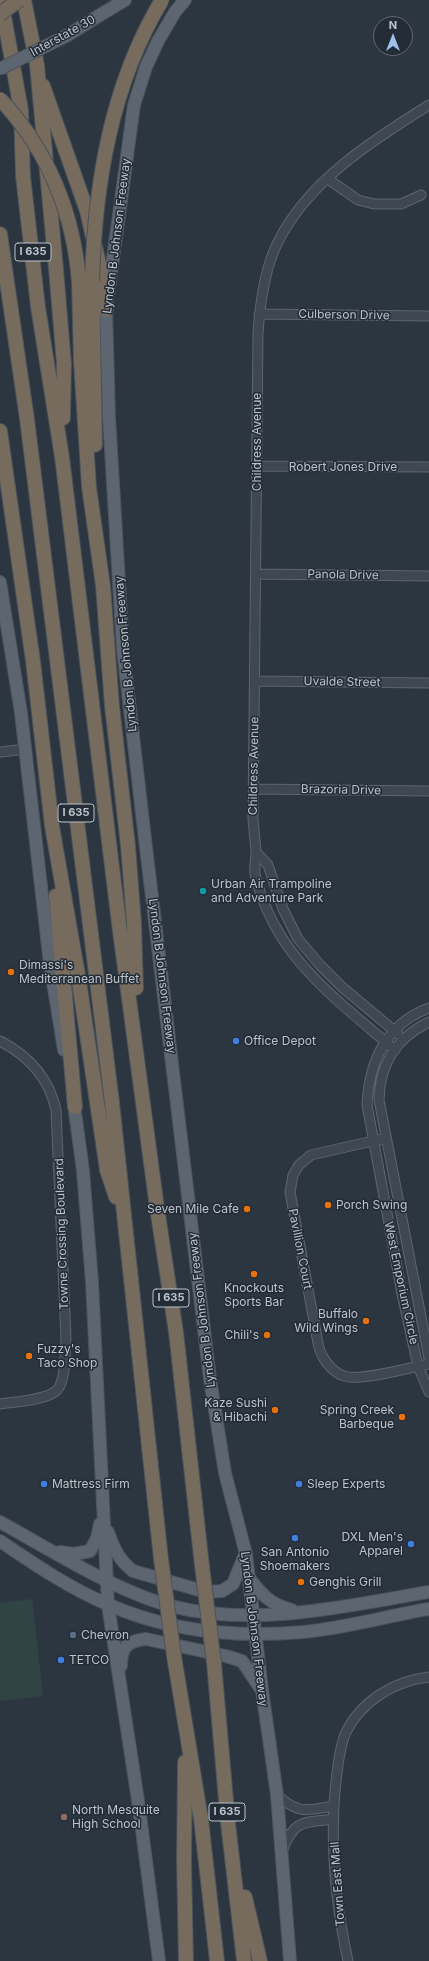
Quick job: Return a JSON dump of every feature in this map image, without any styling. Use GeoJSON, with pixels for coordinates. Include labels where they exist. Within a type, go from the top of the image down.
{"type":"FeatureCollection","features":[{"type":"Feature","properties":{"kind":"highway","name":"I 635"},"geometry":{"type":"LineString","coordinates":[[1,0],[21,110],[23,176],[38,307],[62,457],[119,924],[157,1208],[176,1332],[214,1663],[244,1961]]}},
{"type":"Feature","properties":{"kind":"highway"},"geometry":{"type":"LineString","coordinates":[[0,14],[19,0]]}},
{"type":"Feature","properties":{"kind":"highway"},"geometry":{"type":"LineString","coordinates":[[24,0],[36,64],[64,364],[62,457]]}},
{"type":"Feature","properties":{"kind":"highway"},"geometry":{"type":"LineString","coordinates":[[134,1031],[136,992],[134,923],[128,846],[112,706],[103,586],[89,487],[81,362],[86,282],[107,141],[119,98],[133,58],[152,17],[162,0]]}},
{"type":"Feature","properties":{"kind":"highway"},"geometry":{"type":"LineString","coordinates":[[36,64],[87,211],[100,268],[106,310]]}},
{"type":"Feature","properties":{"kind":"highway"},"geometry":{"type":"LineString","coordinates":[[0,99],[32,138],[56,182],[86,282]]}},
{"type":"Feature","properties":{"kind":"highway","name":"I 635"},"geometry":{"type":"LineString","coordinates":[[0,234],[40,524],[112,1102],[161,1559],[174,1656],[201,1818],[217,1961]]}},
{"type":"Feature","properties":{"kind":"highway"},"geometry":{"type":"LineString","coordinates":[[0,278],[10,299]]}},
{"type":"Feature","properties":{"kind":"highway"},"geometry":{"type":"LineString","coordinates":[[1,438],[33,661],[55,848],[79,981],[107,1170],[126,1224]]}},
{"type":"Feature","properties":{"kind":"highway"},"geometry":{"type":"LineString","coordinates":[[55,848],[56,899],[75,1107]]}},
{"type":"Feature","properties":{"kind":"highway"},"geometry":{"type":"LineString","coordinates":[[185,1724],[184,1861],[186,1961]]}},
{"type":"Feature","properties":{"kind":"highway"},"geometry":{"type":"LineString","coordinates":[[232,1853],[244,1891],[260,1961]]}},
{"type":"Feature","properties":{"kind":"main road","name":"Interstate 30"},"geometry":{"type":"LineString","coordinates":[[0,69],[68,35],[125,0]]}},
{"type":"Feature","properties":{"kind":"main road","name":"Lyndon B Johnson Freeway"},"geometry":{"type":"LineString","coordinates":[[185,0],[175,12],[158,41],[146,67],[134,105],[106,310],[109,417],[123,649],[210,1378],[225,1473],[246,1554],[262,1690],[277,1795],[290,1961]]}},
{"type":"Feature","properties":{"kind":"main road"},"geometry":{"type":"LineString","coordinates":[[0,582],[26,749],[50,964],[75,1107],[83,1171],[92,1282],[108,1605],[139,1807],[159,1961]]}},
{"type":"Feature","properties":{"kind":"main road"},"geometry":{"type":"LineString","coordinates":[[48,1549],[74,1554],[90,1551],[97,1538],[104,1511]]}},
{"type":"Feature","properties":{"kind":"main road"},"geometry":{"type":"LineString","coordinates":[[0,1522],[106,1579],[144,1596],[171,1606],[213,1614],[253,1616],[301,1611],[429,1592]]}},
{"type":"Feature","properties":{"kind":"main road"},"geometry":{"type":"LineString","coordinates":[[104,1524],[117,1555],[123,1564],[133,1571],[206,1592],[222,1591],[233,1584],[246,1554]]}},
{"type":"Feature","properties":{"kind":"main road"},"geometry":{"type":"LineString","coordinates":[[0,1541],[40,1568],[108,1605],[163,1623],[195,1630],[230,1635],[305,1632],[429,1609]]}},
{"type":"Feature","properties":{"kind":"main road"},"geometry":{"type":"LineString","coordinates":[[248,1577],[259,1592],[279,1607],[301,1611]]}},
{"type":"Feature","properties":{"kind":"main road"},"geometry":{"type":"LineString","coordinates":[[120,1686],[121,1654],[129,1644],[135,1640],[146,1639],[226,1656],[242,1661],[262,1690]]}},
{"type":"Feature","properties":{"kind":"street","name":"Childress Avenue"},"geometry":{"type":"LineString","coordinates":[[395,1050],[311,976],[285,944],[266,905],[255,872],[256,852],[253,819],[258,333],[260,314],[270,265],[277,243],[290,220],[302,205],[328,179],[360,152],[429,105]]}},
{"type":"Feature","properties":{"kind":"street"},"geometry":{"type":"LineString","coordinates":[[328,179],[358,200],[374,204],[401,204],[421,195]]}},
{"type":"Feature","properties":{"kind":"street","name":"Culberson Drive"},"geometry":{"type":"LineString","coordinates":[[260,314],[429,316]]}},
{"type":"Feature","properties":{"kind":"street","name":"Robert Jones Drive"},"geometry":{"type":"LineString","coordinates":[[257,466],[429,467]]}},
{"type":"Feature","properties":{"kind":"street","name":"Panola Drive"},"geometry":{"type":"LineString","coordinates":[[256,574],[429,576]]}},
{"type":"Feature","properties":{"kind":"street","name":"Uvalde Street"},"geometry":{"type":"LineString","coordinates":[[255,681],[429,684]]}},
{"type":"Feature","properties":{"kind":"street"},"geometry":{"type":"LineString","coordinates":[[0,752],[26,749]]}},
{"type":"Feature","properties":{"kind":"street","name":"Brazoria Drive"},"geometry":{"type":"LineString","coordinates":[[254,789],[429,791]]}},
{"type":"Feature","properties":{"kind":"street"},"geometry":{"type":"LineString","coordinates":[[256,852],[268,865],[283,909],[298,939],[322,967],[342,987],[403,1038]]}},
{"type":"Feature","properties":{"kind":"street"},"geometry":{"type":"LineString","coordinates":[[311,976],[322,967]]}},
{"type":"Feature","properties":{"kind":"street","name":"West Emporium Circle"},"geometry":{"type":"LineString","coordinates":[[429,1008],[421,1011],[395,1031],[386,1042],[375,1061],[368,1082],[367,1105],[394,1254],[418,1366],[429,1392]]}},
{"type":"Feature","properties":{"kind":"street","name":"West Emporium Circle"},"geometry":{"type":"LineString","coordinates":[[429,1022],[415,1029],[403,1038],[395,1050],[383,1070],[379,1100],[407,1251],[429,1358]]}},
{"type":"Feature","properties":{"kind":"street","name":"Towne Crossing Boulevard"},"geometry":{"type":"LineString","coordinates":[[0,1041],[13,1048],[34,1066],[50,1088],[55,1105],[66,1338],[63,1374],[61,1384],[57,1391],[49,1396],[0,1404]]}},
{"type":"Feature","properties":{"kind":"street","name":"Pavillion Court"},"geometry":{"type":"LineString","coordinates":[[386,1138],[311,1156],[300,1165],[293,1175],[290,1192],[319,1349],[320,1354],[336,1371],[344,1376],[357,1378],[429,1364]]}},
{"type":"Feature","properties":{"kind":"street"},"geometry":{"type":"LineString","coordinates":[[394,1254],[407,1251]]}},
{"type":"Feature","properties":{"kind":"street","name":"Town East Mall"},"geometry":{"type":"LineString","coordinates":[[348,1961],[341,1928],[336,1879],[334,1818],[341,1745],[352,1721],[373,1698],[405,1682],[429,1677]]}},
{"type":"Feature","properties":{"kind":"street"},"geometry":{"type":"LineString","coordinates":[[277,1795],[289,1806],[300,1810],[334,1806]]}},
{"type":"Feature","properties":{"kind":"street"},"geometry":{"type":"LineString","coordinates":[[282,1849],[288,1834],[296,1825],[334,1818]]}},
{"type":"Feature","properties":{"kind":"green space"},"geometry":{"type":"Polygon","coordinates":[[[32,1599],[43,1696],[0,1701],[0,1603],[32,1599]]]}},
{"type":"Feature","properties":{"kind":"place","name":"Urban Air Trampoline and Adventure Park"},"geometry":{"type":"Point","coordinates":[203,891]}},
{"type":"Feature","properties":{"kind":"place","name":"Dimassi's Mediterranean Buffet"},"geometry":{"type":"Point","coordinates":[11,972]}},
{"type":"Feature","properties":{"kind":"place","name":"Office Depot"},"geometry":{"type":"Point","coordinates":[236,1041]}},
{"type":"Feature","properties":{"kind":"place","name":"Porch Swing"},"geometry":{"type":"Point","coordinates":[328,1205]}},
{"type":"Feature","properties":{"kind":"place","name":"Seven Mile Cafe"},"geometry":{"type":"Point","coordinates":[247,1209]}},
{"type":"Feature","properties":{"kind":"place","name":"Knockouts Sports Bar"},"geometry":{"type":"Point","coordinates":[254,1274]}},
{"type":"Feature","properties":{"kind":"place","name":"Buffalo Wild Wings"},"geometry":{"type":"Point","coordinates":[366,1321]}},
{"type":"Feature","properties":{"kind":"place","name":"Chili's"},"geometry":{"type":"Point","coordinates":[267,1335]}},
{"type":"Feature","properties":{"kind":"place","name":"Fuzzy's Taco Shop"},"geometry":{"type":"Point","coordinates":[29,1356]}},
{"type":"Feature","properties":{"kind":"place","name":"Kaze Sushi & Hibachi"},"geometry":{"type":"Point","coordinates":[275,1410]}},
{"type":"Feature","properties":{"kind":"place","name":"Spring Creek Barbeque"},"geometry":{"type":"Point","coordinates":[402,1417]}},
{"type":"Feature","properties":{"kind":"place","name":"Mattress Firm"},"geometry":{"type":"Point","coordinates":[44,1484]}},
{"type":"Feature","properties":{"kind":"place","name":"Sleep Experts"},"geometry":{"type":"Point","coordinates":[299,1484]}},
{"type":"Feature","properties":{"kind":"place","name":"San Antonio Shoemakers"},"geometry":{"type":"Point","coordinates":[295,1538]}},
{"type":"Feature","properties":{"kind":"place","name":"DXL Men's Apparel"},"geometry":{"type":"Point","coordinates":[411,1544]}},
{"type":"Feature","properties":{"kind":"place","name":"Genghis Grill"},"geometry":{"type":"Point","coordinates":[301,1582]}},
{"type":"Feature","properties":{"kind":"place","name":"Chevron"},"geometry":{"type":"Point","coordinates":[73,1635]}},
{"type":"Feature","properties":{"kind":"place","name":"TETCO"},"geometry":{"type":"Point","coordinates":[61,1660]}},
{"type":"Feature","properties":{"kind":"place","name":"North Mesquite High School"},"geometry":{"type":"Point","coordinates":[64,1817]}}]}
